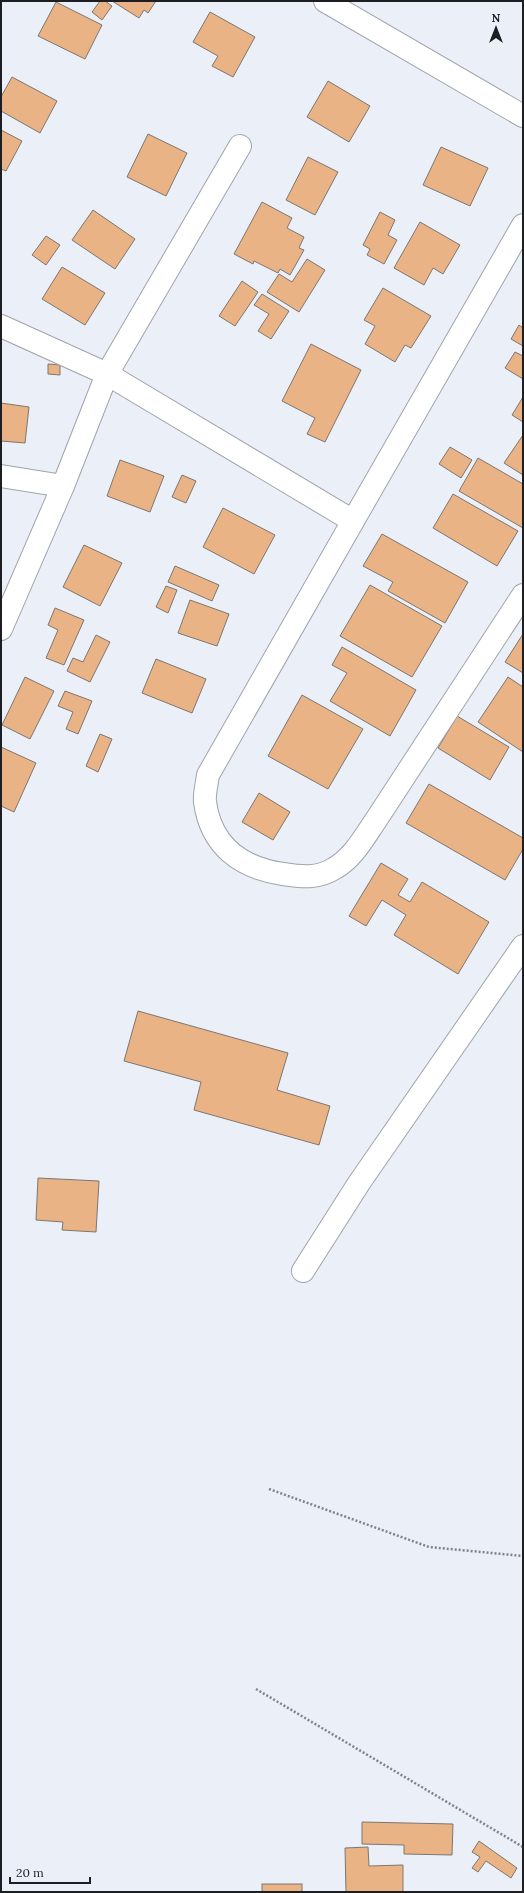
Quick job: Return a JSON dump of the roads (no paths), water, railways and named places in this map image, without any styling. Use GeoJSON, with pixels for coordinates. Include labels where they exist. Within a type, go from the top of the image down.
{"type":"FeatureCollection","features":[{"type":"Feature","properties":{"kind":"street"},"geometry":{"type":"LineString","coordinates":[[324,1],[523,116]]}},
{"type":"Feature","properties":{"kind":"street"},"geometry":{"type":"LineString","coordinates":[[1,629],[63,486],[106,374],[240,146]]}},
{"type":"Feature","properties":{"kind":"street"},"geometry":{"type":"LineString","coordinates":[[523,226],[208,775],[205,801],[212,828],[224,847],[237,859],[276,873],[302,877],[318,876],[336,868],[360,843],[523,595]]}},
{"type":"Feature","properties":{"kind":"street"},"geometry":{"type":"LineString","coordinates":[[1,326],[106,374],[353,521]]}},
{"type":"Feature","properties":{"kind":"street"},"geometry":{"type":"LineString","coordinates":[[1,476],[63,486]]}},
{"type":"Feature","properties":{"kind":"street"},"geometry":{"type":"LineString","coordinates":[[303,1271],[359,1183],[523,946]]}}]}
